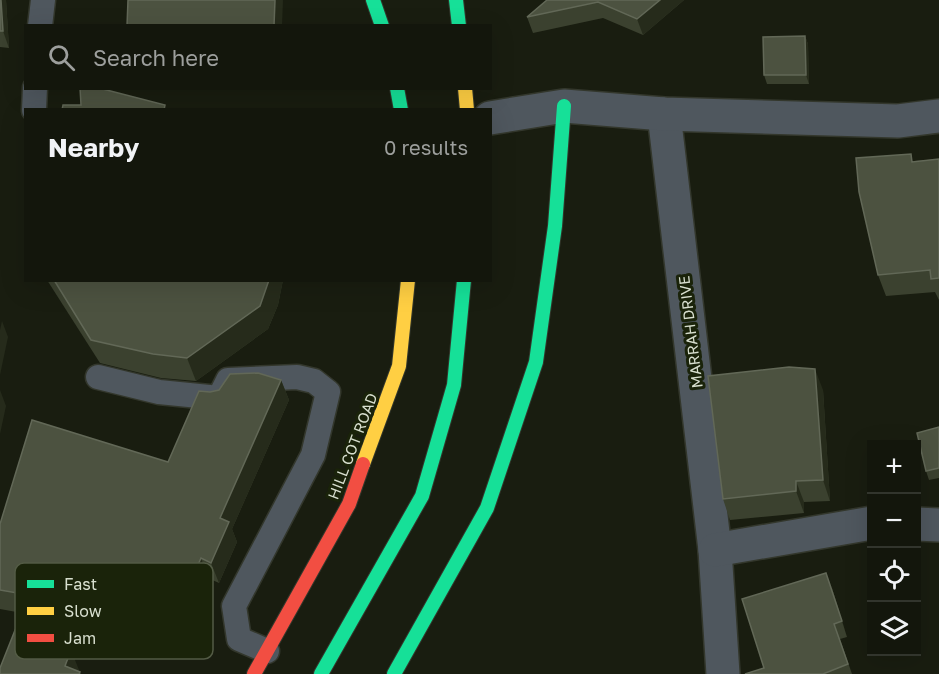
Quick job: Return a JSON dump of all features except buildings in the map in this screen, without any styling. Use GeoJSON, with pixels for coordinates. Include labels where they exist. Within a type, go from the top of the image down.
{"type":"FeatureCollection","features":[{"type":"Feature","properties":{"kind":"main road"},"geometry":{"type":"LineString","coordinates":[[373,0],[381,24]]}},
{"type":"Feature","properties":{"kind":"main road"},"geometry":{"type":"LineString","coordinates":[[456,0],[459,24]]}},
{"type":"Feature","properties":{"kind":"main road"},"geometry":{"type":"LineString","coordinates":[[396,90],[401,108]]}},
{"type":"Feature","properties":{"kind":"main road"},"geometry":{"type":"LineString","coordinates":[[465,90],[467,108]]}},
{"type":"Feature","properties":{"kind":"main road"},"geometry":{"type":"LineString","coordinates":[[394,674],[487,508],[536,362],[555,226],[564,105]]}},
{"type":"Feature","properties":{"kind":"main road","name":"HILL COT ROAD"},"geometry":{"type":"LineString","coordinates":[[254,674],[349,504],[399,366],[408,282]]}},
{"type":"Feature","properties":{"kind":"main road"},"geometry":{"type":"LineString","coordinates":[[321,674],[422,496],[454,385],[464,282]]}},
{"type":"Feature","properties":{"kind":"street"},"geometry":{"type":"LineString","coordinates":[[492,118],[564,105],[664,114],[898,121],[939,116]]}},
{"type":"Feature","properties":{"kind":"street","name":"MARRAH DRIVE"},"geometry":{"type":"LineString","coordinates":[[664,114],[715,550],[723,674]]}},
{"type":"Feature","properties":{"kind":"street"},"geometry":{"type":"LineString","coordinates":[[715,550],[867,523]]}},
{"type":"Feature","properties":{"kind":"street"},"geometry":{"type":"LineString","coordinates":[[921,524],[939,525]]}},
{"type":"Feature","properties":{"kind":"lane"},"geometry":{"type":"LineString","coordinates":[[40,24],[43,0]]}},
{"type":"Feature","properties":{"kind":"lane"},"geometry":{"type":"LineString","coordinates":[[34,108],[35,90]]}},
{"type":"Feature","properties":{"kind":"lane"},"geometry":{"type":"LineString","coordinates":[[98,377],[159,392],[219,398],[228,380],[297,377],[314,381],[328,392],[313,455],[234,606],[239,639],[267,651]]}},
{"type":"Feature","properties":{"kind":"traffic: fast"},"geometry":{"type":"LineString","coordinates":[[373,0],[381,24]]}},
{"type":"Feature","properties":{"kind":"traffic: fast"},"geometry":{"type":"LineString","coordinates":[[456,0],[459,24]]}},
{"type":"Feature","properties":{"kind":"traffic: fast"},"geometry":{"type":"LineString","coordinates":[[397,90],[401,108]]}},
{"type":"Feature","properties":{"kind":"traffic: fast"},"geometry":{"type":"LineString","coordinates":[[394,674],[487,508],[536,362],[555,226],[564,106]]}},
{"type":"Feature","properties":{"kind":"traffic: fast"},"geometry":{"type":"LineString","coordinates":[[321,674],[422,496],[454,385],[464,282]]}},
{"type":"Feature","properties":{"kind":"traffic: slow"},"geometry":{"type":"LineString","coordinates":[[465,90],[467,108]]}},
{"type":"Feature","properties":{"kind":"traffic: slow"},"geometry":{"type":"LineString","coordinates":[[363,464],[399,366],[408,282]]}},
{"type":"Feature","properties":{"kind":"traffic: jam"},"geometry":{"type":"LineString","coordinates":[[254,674],[349,504],[363,464]]}}]}
